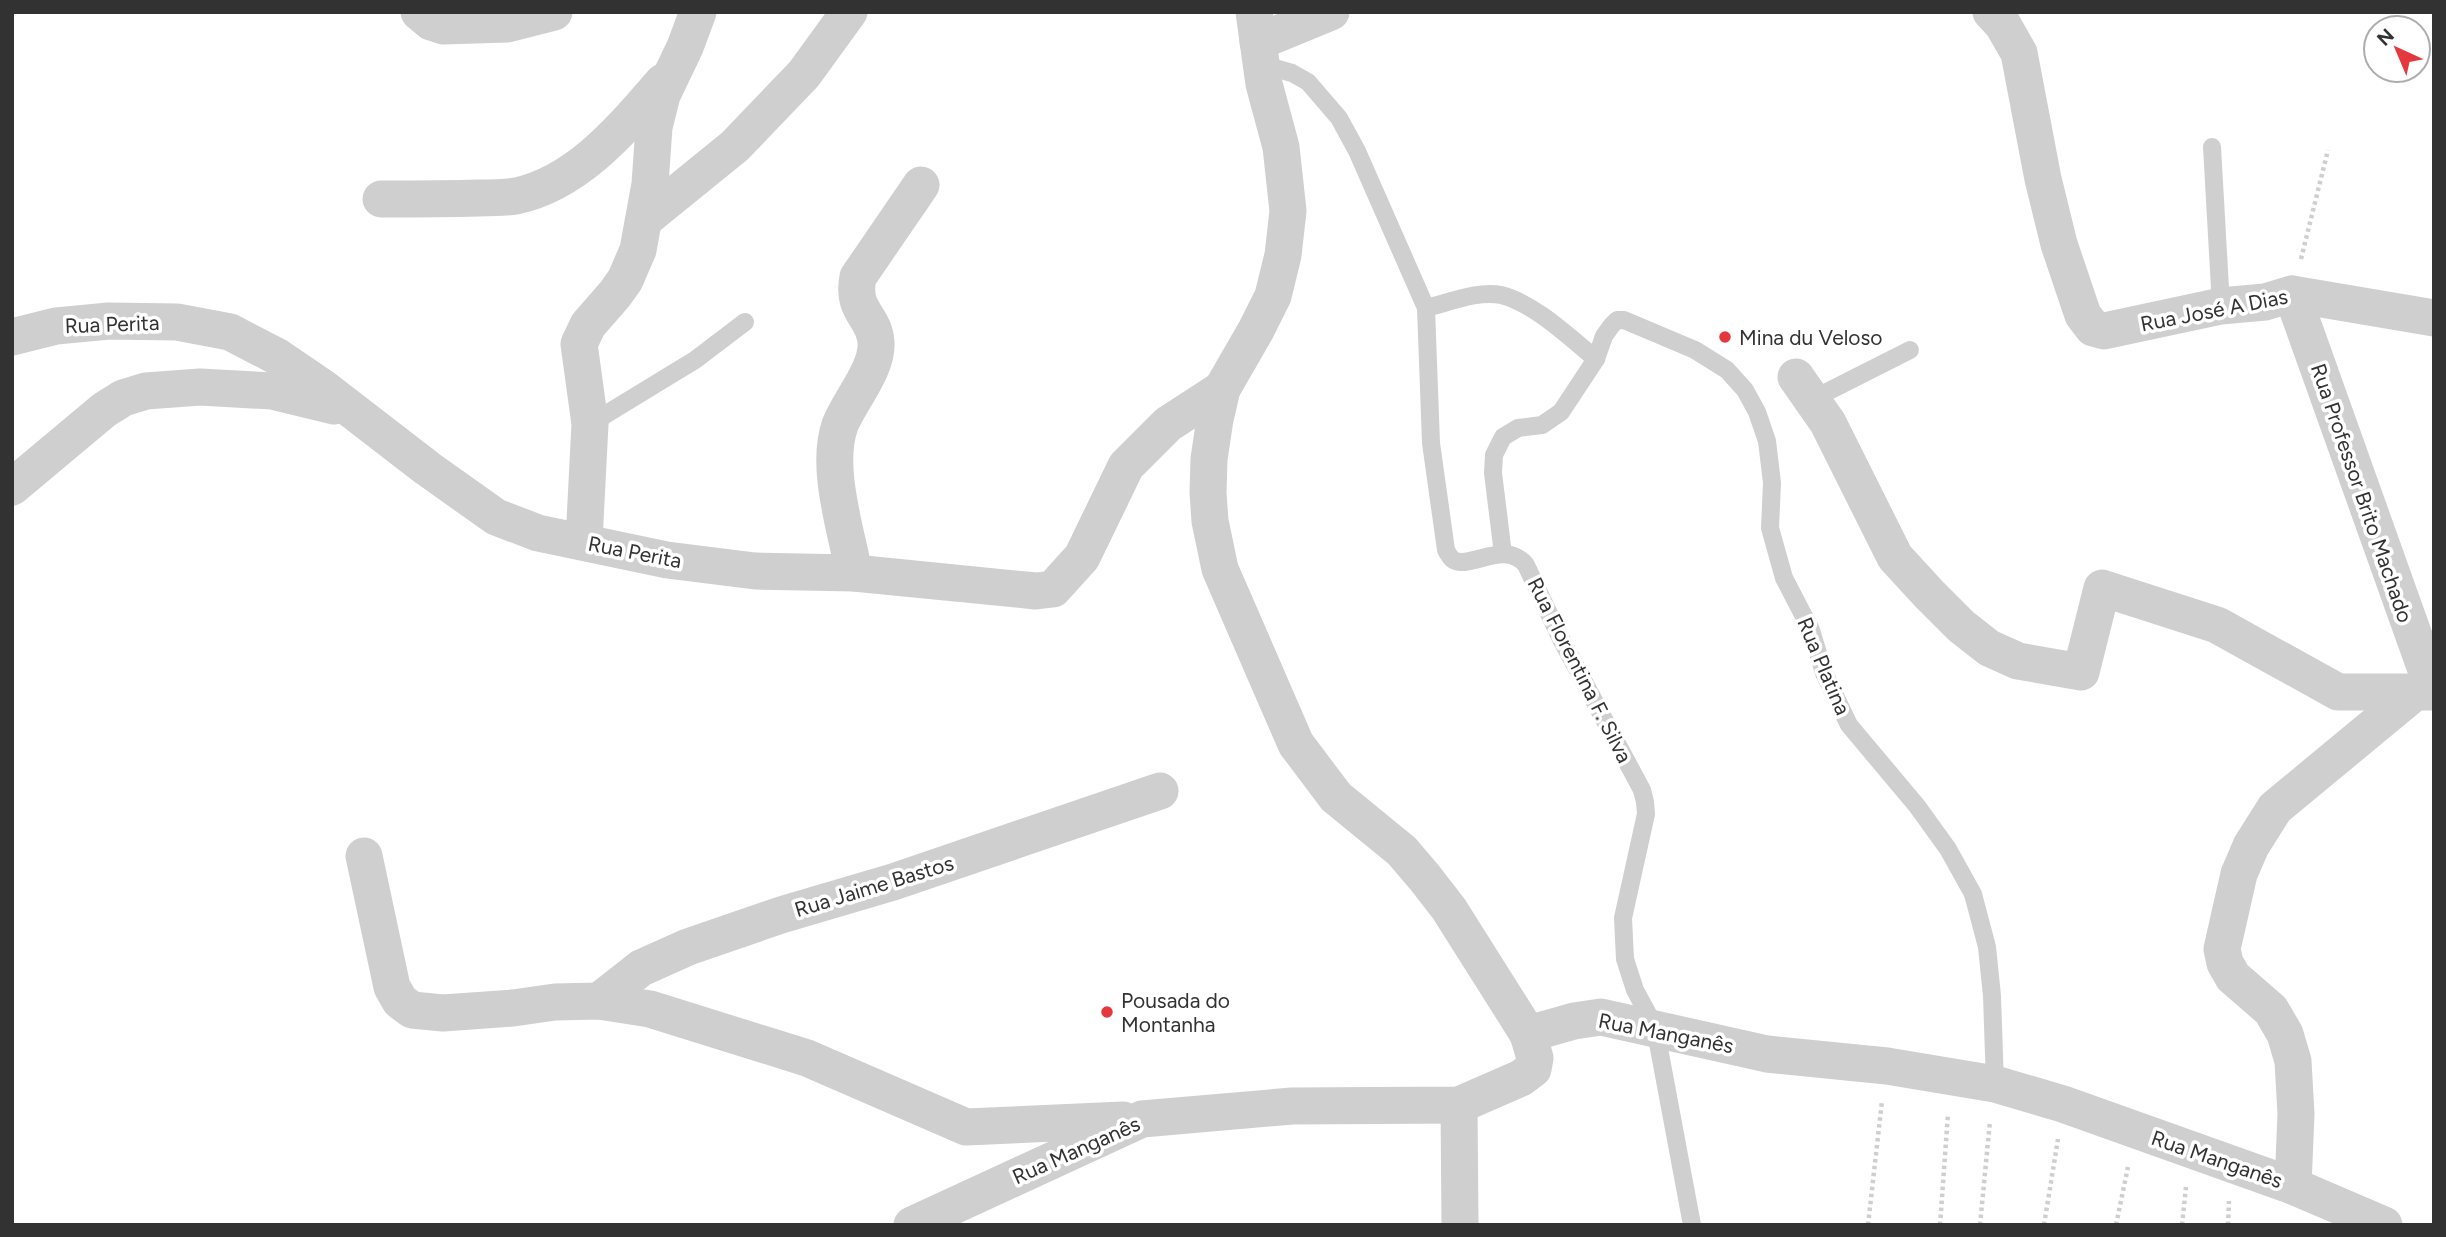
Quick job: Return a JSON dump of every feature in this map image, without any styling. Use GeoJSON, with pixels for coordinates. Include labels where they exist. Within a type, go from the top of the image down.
{"type":"FeatureCollection","features":[{"type":"Feature","properties":{"kind":"street"},"geometry":{"type":"LineString","coordinates":[[419,12],[430,22],[443,26],[507,24],[554,12]]}},
{"type":"Feature","properties":{"kind":"street"},"geometry":{"type":"LineString","coordinates":[[584,541],[590,424],[579,344],[587,326],[625,280],[638,250],[650,184],[654,127],[662,95],[698,12]]}},
{"type":"Feature","properties":{"kind":"street"},"geometry":{"type":"LineString","coordinates":[[645,219],[735,146],[804,74],[849,12]]}},
{"type":"Feature","properties":{"kind":"street"},"geometry":{"type":"LineString","coordinates":[[1331,12],[1257,39],[1280,147],[1288,211],[1283,255],[1273,296],[1222,389],[1209,459],[1210,521],[1220,569],[1296,744],[1336,797],[1402,851],[1425,878],[1448,909],[1528,1034]]}},
{"type":"Feature","properties":{"kind":"street","name":"Rua José A Dias"},"geometry":{"type":"LineString","coordinates":[[1992,12],[2019,54],[2043,179],[2059,244],[2084,315],[2093,328],[2104,331],[2221,306],[2265,302],[2292,294],[2434,318]]}},
{"type":"Feature","properties":{"kind":"street"},"geometry":{"type":"LineString","coordinates":[[381,199],[438,200],[516,196],[565,177],[626,124],[670,74]]}},
{"type":"Feature","properties":{"kind":"street"},"geometry":{"type":"LineString","coordinates":[[854,573],[837,484],[835,454],[840,426],[874,358],[876,341],[858,304],[855,291],[858,277],[921,184]]}},
{"type":"Feature","properties":{"kind":"street","name":"Rua Professor Brito Machado"},"geometry":{"type":"LineString","coordinates":[[2292,294],[2427,692]]}},
{"type":"Feature","properties":{"kind":"street","name":"Rua Perita"},"geometry":{"type":"LineString","coordinates":[[12,337],[55,326],[109,321],[177,322],[230,332],[278,357],[496,517],[538,533],[667,560],[755,572],[854,573],[1036,591],[1052,589],[1082,557],[1126,466],[1168,425],[1222,389]]}},
{"type":"Feature","properties":{"kind":"street"},"geometry":{"type":"LineString","coordinates":[[12,486],[104,410],[123,398],[146,391],[200,387],[272,391],[354,411]]}},
{"type":"Feature","properties":{"kind":"street"},"geometry":{"type":"LineString","coordinates":[[1805,388],[1828,424],[1895,557],[1961,626],[1989,648],[2018,661],[2081,672],[2102,588],[2217,625],[2338,692],[2427,692]]}},
{"type":"Feature","properties":{"kind":"street"},"geometry":{"type":"LineString","coordinates":[[2293,1186],[2296,1114],[2293,1061],[2285,1034],[2271,1010],[2233,977],[2225,963],[2222,949],[2239,874],[2251,846],[2276,808],[2427,692]]}},
{"type":"Feature","properties":{"kind":"street","name":"Rua Jaime Bastos"},"geometry":{"type":"LineString","coordinates":[[599,1001],[641,968],[688,947],[893,882],[1160,791]]}},
{"type":"Feature","properties":{"kind":"street"},"geometry":{"type":"LineString","coordinates":[[363,856],[392,987],[400,1001],[412,1010],[443,1013],[513,1009],[555,1002],[599,1001],[650,1009],[807,1058],[966,1127],[1142,1119]]}},
{"type":"Feature","properties":{"kind":"street","name":"Rua Manganês"},"geometry":{"type":"LineString","coordinates":[[912,1225],[1142,1119],[1292,1106],[1459,1105],[1521,1078],[1533,1069],[1535,1058],[1528,1034],[1574,1021],[1601,1017],[1767,1054],[1887,1066],[1995,1084],[2063,1104],[2293,1186],[2384,1225]]}},
{"type":"Feature","properties":{"kind":"street"},"geometry":{"type":"LineString","coordinates":[[1459,1105],[1460,1225]]}},
{"type":"Feature","properties":{"kind":"lane"},"geometry":{"type":"LineString","coordinates":[[1257,39],[1292,73],[1308,82],[1339,118],[1357,150],[1426,308],[1431,443],[1446,550],[1451,559],[1458,561],[1503,554],[1493,473],[1494,455],[1503,437],[1518,428],[1542,425],[1561,412],[1596,359],[1545,319],[1500,295],[1469,297],[1426,308]]}},
{"type":"Feature","properties":{"kind":"lane"},"geometry":{"type":"LineString","coordinates":[[2212,147],[2221,306]]}},
{"type":"Feature","properties":{"kind":"lane","name":"Rua Platina"},"geometry":{"type":"LineString","coordinates":[[1596,359],[1604,337],[1612,325],[1617,320],[1624,320],[1695,351],[1727,370],[1745,390],[1757,412],[1767,441],[1772,482],[1770,528],[1784,578],[1811,630],[1824,673],[1849,725],[1925,817],[1953,857],[1973,894],[1987,947],[1992,996],[1995,1084]]}},
{"type":"Feature","properties":{"kind":"lane"},"geometry":{"type":"LineString","coordinates":[[590,424],[695,360],[745,322]]}},
{"type":"Feature","properties":{"kind":"lane"},"geometry":{"type":"LineString","coordinates":[[1805,388],[1910,350]]}},
{"type":"Feature","properties":{"kind":"lane","name":"Rua Florentina F. Silva"},"geometry":{"type":"LineString","coordinates":[[1503,554],[1514,555],[1526,565],[1586,687],[1642,790],[1646,814],[1623,918],[1625,959],[1655,1027],[1692,1225]]}},
{"type":"Feature","properties":{"kind":"path"},"geometry":{"type":"LineString","coordinates":[[2292,294],[2328,150]]}},
{"type":"Feature","properties":{"kind":"path"},"geometry":{"type":"LineString","coordinates":[[1868,1225],[1887,1066]]}},
{"type":"Feature","properties":{"kind":"path"},"geometry":{"type":"LineString","coordinates":[[1940,1225],[1951,1076]]}},
{"type":"Feature","properties":{"kind":"path"},"geometry":{"type":"LineString","coordinates":[[1980,1225],[1995,1084]]}},
{"type":"Feature","properties":{"kind":"path"},"geometry":{"type":"LineString","coordinates":[[2044,1225],[2063,1104]]}},
{"type":"Feature","properties":{"kind":"path"},"geometry":{"type":"LineString","coordinates":[[2116,1225],[2137,1131]]}},
{"type":"Feature","properties":{"kind":"place","name":"Mina du Veloso"},"geometry":{"type":"Point","coordinates":[1725,337]}},
{"type":"Feature","properties":{"kind":"place","name":"Pousada do Montanha"},"geometry":{"type":"Point","coordinates":[1107,1012]}}]}
